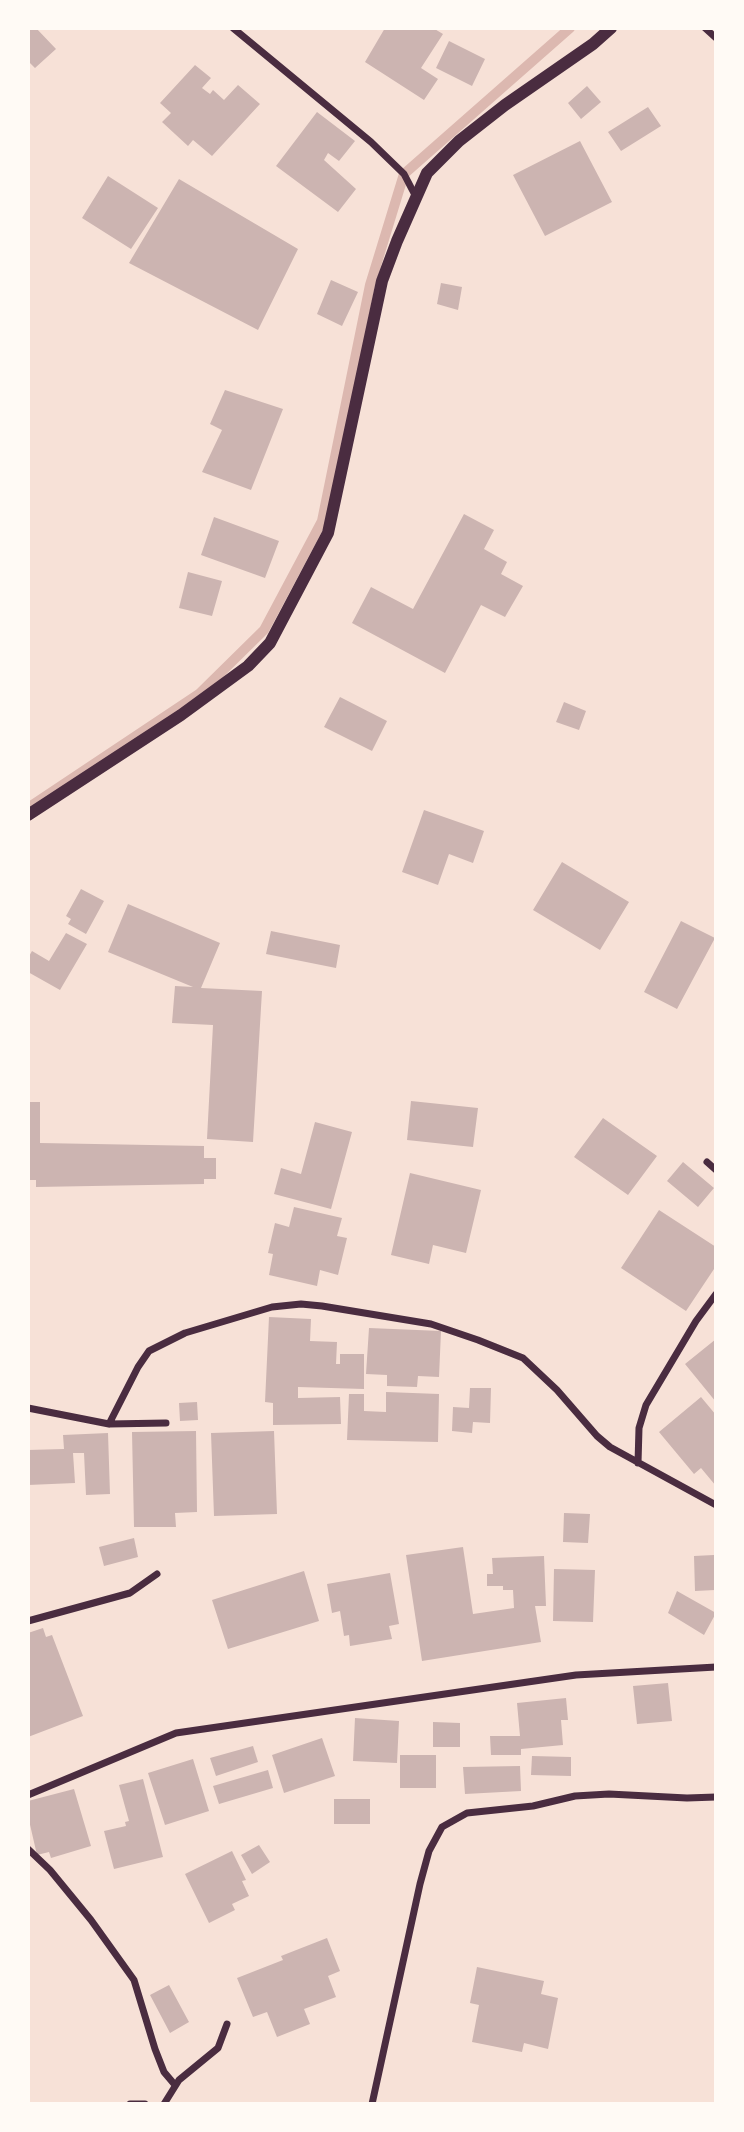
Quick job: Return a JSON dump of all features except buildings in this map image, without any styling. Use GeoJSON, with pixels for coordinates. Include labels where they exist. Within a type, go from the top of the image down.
{"type":"FeatureCollection","features":[{"type":"Feature","properties":{"kind":"street"},"geometry":{"type":"LineString","coordinates":[[233,28],[371,142],[404,174],[416,197]]}},
{"type":"Feature","properties":{"kind":"street"},"geometry":{"type":"LineString","coordinates":[[28,815],[181,715],[248,666],[270,643],[328,533],[382,281],[428,173],[459,141],[505,104],[593,44],[611,28]]}},
{"type":"Feature","properties":{"kind":"street"},"geometry":{"type":"LineString","coordinates":[[705,28],[716,38]]}},
{"type":"Feature","properties":{"kind":"street"},"geometry":{"type":"LineString","coordinates":[[707,1162],[716,1170]]}},
{"type":"Feature","properties":{"kind":"street"},"geometry":{"type":"LineString","coordinates":[[638,1463],[639,1428],[646,1405],[696,1321],[716,1294]]}},
{"type":"Feature","properties":{"kind":"street"},"geometry":{"type":"LineString","coordinates":[[109,1424],[149,1351],[185,1333],[272,1307],[301,1304],[431,1324],[523,1358],[557,1390],[597,1436],[638,1463],[716,1506]]}},
{"type":"Feature","properties":{"kind":"street"},"geometry":{"type":"LineString","coordinates":[[28,1408],[109,1424],[166,1423]]}},
{"type":"Feature","properties":{"kind":"street"},"geometry":{"type":"LineString","coordinates":[[28,1620],[130,1592],[157,1574]]}},
{"type":"Feature","properties":{"kind":"street"},"geometry":{"type":"LineString","coordinates":[[28,1795],[176,1732],[576,1675],[716,1667]]}},
{"type":"Feature","properties":{"kind":"street"},"geometry":{"type":"LineString","coordinates":[[372,2104],[420,1884],[429,1851],[442,1827],[467,1812],[533,1805],[575,1796],[609,1794],[716,1797]]}},
{"type":"Feature","properties":{"kind":"street"},"geometry":{"type":"LineString","coordinates":[[28,1849],[50,1870],[91,1920],[134,1980],[155,2049],[164,2072],[175,2085]]}},
{"type":"Feature","properties":{"kind":"street"},"geometry":{"type":"LineString","coordinates":[[164,2104],[175,2085],[218,2048],[227,2024]]}},
{"type":"Feature","properties":{"kind":"street"},"geometry":{"type":"LineString","coordinates":[[130,2104],[145,2104]]}},
{"type":"Feature","properties":{"kind":"waterway"},"geometry":{"type":"LineString","coordinates":[[28,808],[199,694],[264,630],[322,521],[370,285],[404,174],[570,28]]}}]}
